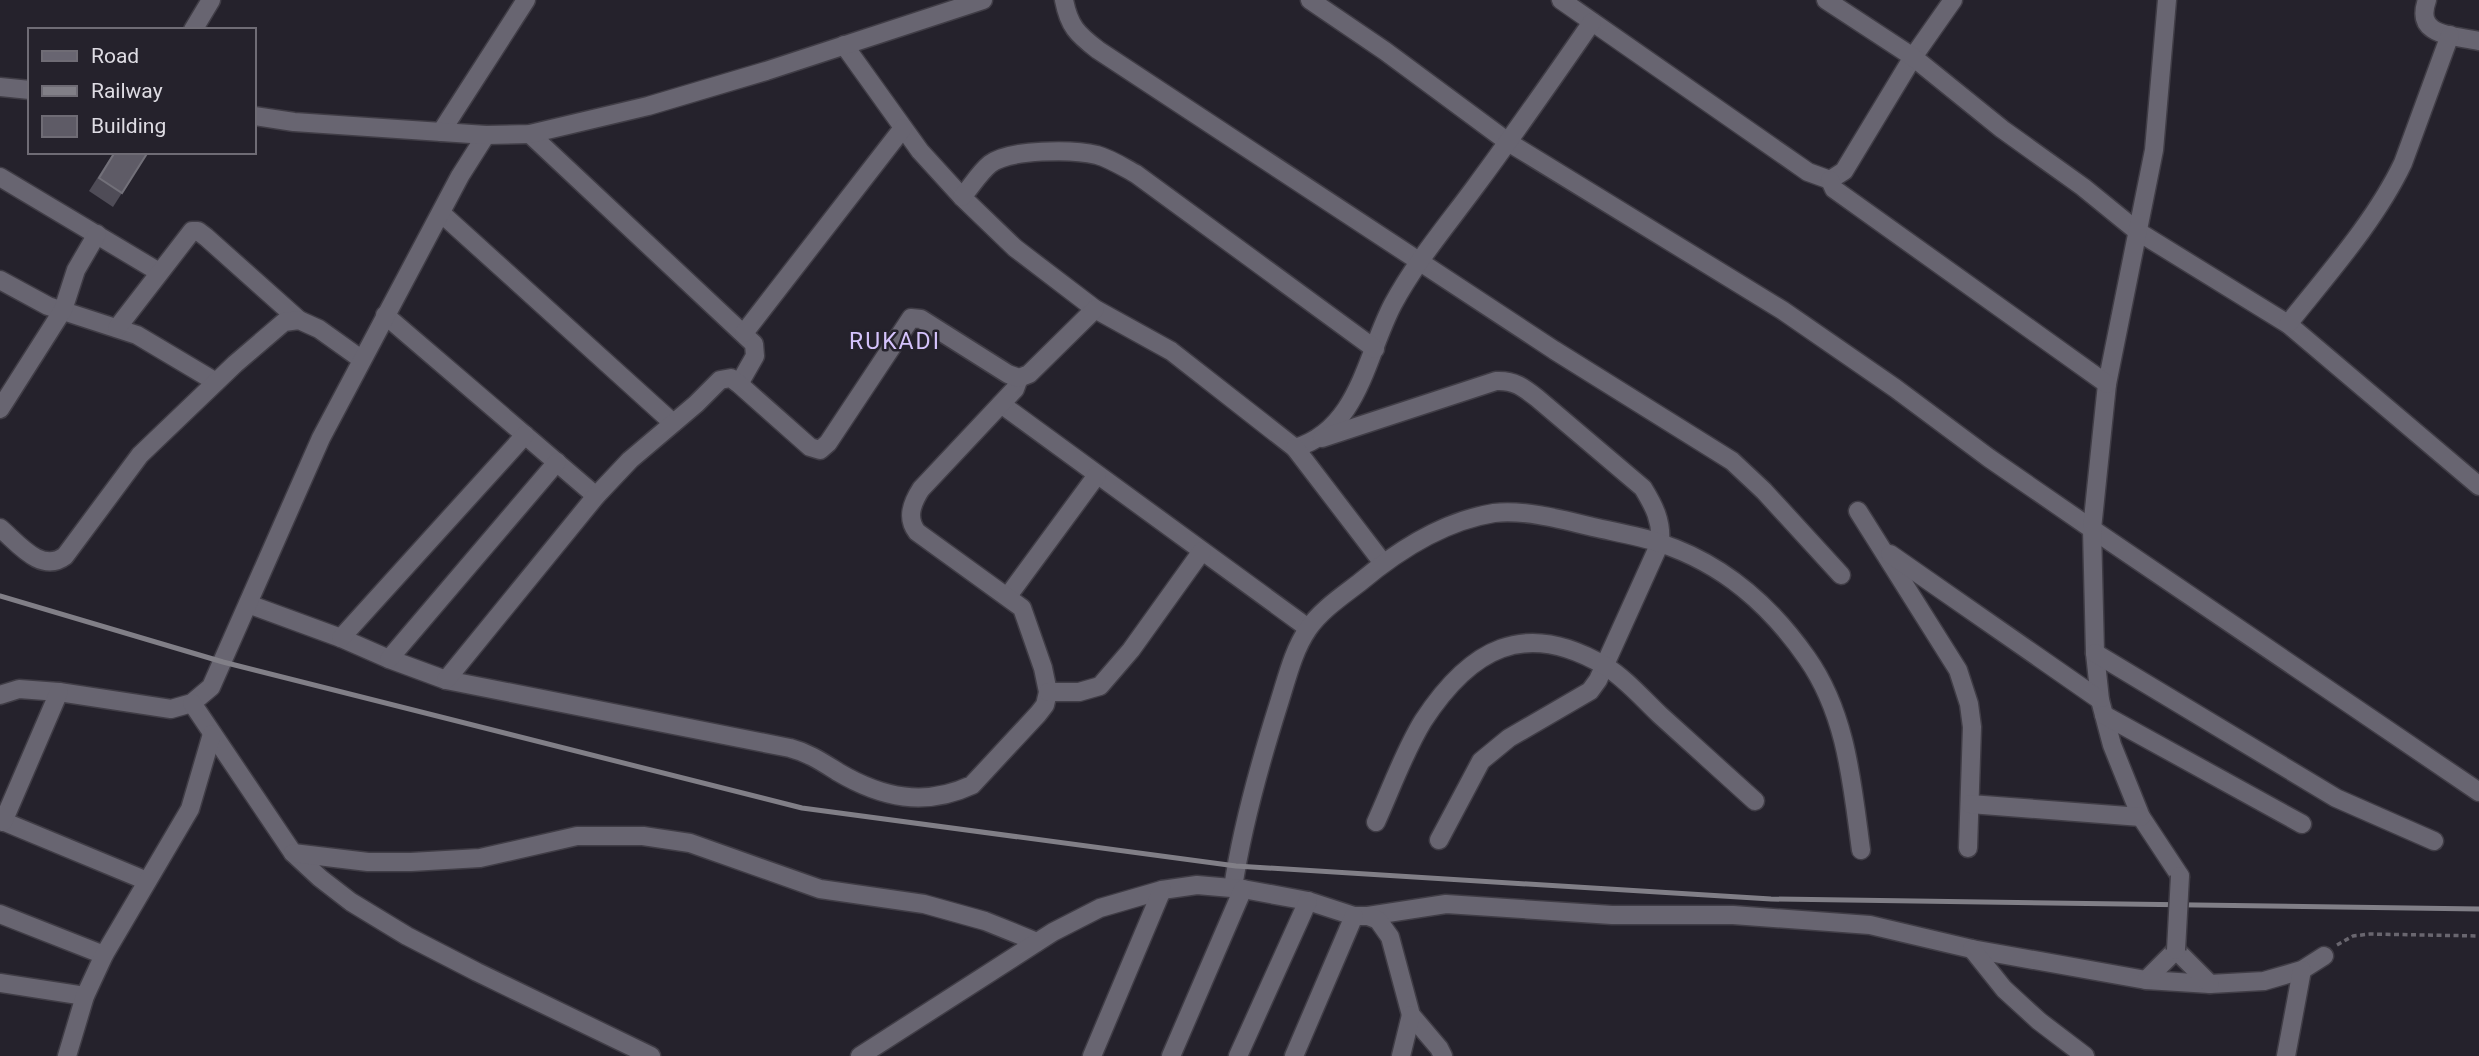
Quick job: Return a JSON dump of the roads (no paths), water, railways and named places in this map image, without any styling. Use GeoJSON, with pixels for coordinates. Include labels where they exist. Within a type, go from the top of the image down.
{"type":"FeatureCollection","features":[{"type":"Feature","properties":{"kind":"street"},"geometry":{"type":"LineString","coordinates":[[194,28],[211,0]]}},
{"type":"Feature","properties":{"kind":"street"},"geometry":{"type":"LineString","coordinates":[[441,132],[526,0]]}},
{"type":"Feature","properties":{"kind":"street"},"geometry":{"type":"LineString","coordinates":[[256,116],[293,122],[486,135],[530,134],[648,106],[983,0]]}},
{"type":"Feature","properties":{"kind":"street"},"geometry":{"type":"LineString","coordinates":[[1064,0],[1071,26],[1089,44],[1554,350],[1732,461],[1764,491],[1840,575]]}},
{"type":"Feature","properties":{"kind":"street"},"geometry":{"type":"LineString","coordinates":[[1310,0],[1385,51],[1508,142],[1782,310],[2092,530],[2479,792]]}},
{"type":"Feature","properties":{"kind":"street"},"geometry":{"type":"LineString","coordinates":[[1561,0],[1808,172],[1830,180],[1834,189],[2107,384]]}},
{"type":"Feature","properties":{"kind":"street"},"geometry":{"type":"LineString","coordinates":[[1826,0],[1913,57],[2002,130],[2083,187],[2137,231],[2288,324],[2479,486]]}},
{"type":"Feature","properties":{"kind":"street"},"geometry":{"type":"LineString","coordinates":[[1830,180],[1844,170],[1913,57],[1953,0]]}},
{"type":"Feature","properties":{"kind":"street"},"geometry":{"type":"LineString","coordinates":[[2146,980],[2176,950],[2180,876],[2141,817],[2112,745],[2102,708],[2095,653],[2092,530],[2107,384],[2154,150],[2167,0]]}},
{"type":"Feature","properties":{"kind":"street"},"geometry":{"type":"LineString","coordinates":[[2427,0],[2423,11],[2423,20],[2427,26],[2435,31],[2479,41]]}},
{"type":"Feature","properties":{"kind":"street"},"geometry":{"type":"LineString","coordinates":[[1317,440],[1343,414],[1364,377],[1393,304],[1592,22]]}},
{"type":"Feature","properties":{"kind":"street"},"geometry":{"type":"LineString","coordinates":[[2288,324],[2338,261],[2394,183],[2450,35]]}},
{"type":"Feature","properties":{"kind":"street"},"geometry":{"type":"LineString","coordinates":[[844,45],[920,151],[962,197],[1015,248],[1095,309],[1171,351],[1295,447],[1383,562]]}},
{"type":"Feature","properties":{"kind":"street"},"geometry":{"type":"LineString","coordinates":[[0,87],[28,90]]}},
{"type":"Feature","properties":{"kind":"street"},"geometry":{"type":"LineString","coordinates":[[744,333],[903,128]]}},
{"type":"Feature","properties":{"kind":"street"},"geometry":{"type":"LineString","coordinates":[[530,134],[744,333],[756,350],[739,384]]}},
{"type":"Feature","properties":{"kind":"street"},"geometry":{"type":"LineString","coordinates":[[0,695],[19,689],[59,692],[171,709],[192,703],[211,687],[321,438],[361,359],[486,135]]}},
{"type":"Feature","properties":{"kind":"street"},"geometry":{"type":"LineString","coordinates":[[962,197],[989,165],[1001,158],[1075,151],[1097,155],[1136,174],[1374,349]]}},
{"type":"Feature","properties":{"kind":"street"},"geometry":{"type":"LineString","coordinates":[[0,177],[159,272]]}},
{"type":"Feature","properties":{"kind":"street"},"geometry":{"type":"LineString","coordinates":[[441,213],[673,423]]}},
{"type":"Feature","properties":{"kind":"street"},"geometry":{"type":"LineString","coordinates":[[117,328],[186,236],[192,231],[198,231],[299,320],[319,329],[361,359]]}},
{"type":"Feature","properties":{"kind":"street"},"geometry":{"type":"LineString","coordinates":[[0,409],[63,310],[76,270],[97,234]]}},
{"type":"Feature","properties":{"kind":"street"},"geometry":{"type":"LineString","coordinates":[[0,280],[48,306],[117,328],[151,343],[216,382]]}},
{"type":"Feature","properties":{"kind":"street"},"geometry":{"type":"LineString","coordinates":[[446,680],[596,496],[630,460],[720,380],[731,378],[810,447],[820,450],[828,443],[911,318],[921,319],[1008,374],[1019,378],[1029,374],[1095,309]]}},
{"type":"Feature","properties":{"kind":"street"},"geometry":{"type":"LineString","coordinates":[[385,315],[596,496]]}},
{"type":"Feature","properties":{"kind":"street"},"geometry":{"type":"LineString","coordinates":[[0,528],[40,561],[58,562],[140,455],[274,329],[284,322],[299,320]]}},
{"type":"Feature","properties":{"kind":"street"},"geometry":{"type":"LineString","coordinates":[[248,604],[446,680],[790,748],[818,758],[870,789],[892,796],[914,797],[958,791],[972,785],[1038,714],[1045,705],[1048,692],[1043,668],[1022,608],[918,532],[911,517],[913,501],[921,489],[1015,389],[1019,378]]}},
{"type":"Feature","properties":{"kind":"street"},"geometry":{"type":"LineString","coordinates":[[1295,447],[1496,381],[1508,380],[1537,398],[1643,488],[1662,527],[1660,543],[1606,666],[1590,691],[1509,738],[1481,761],[1439,840]]}},
{"type":"Feature","properties":{"kind":"street"},"geometry":{"type":"LineString","coordinates":[[1001,404],[1308,628]]}},
{"type":"Feature","properties":{"kind":"street"},"geometry":{"type":"LineString","coordinates":[[341,638],[525,435]]}},
{"type":"Feature","properties":{"kind":"street"},"geometry":{"type":"LineString","coordinates":[[389,659],[556,462]]}},
{"type":"Feature","properties":{"kind":"street"},"geometry":{"type":"LineString","coordinates":[[1008,596],[1097,475]]}},
{"type":"Feature","properties":{"kind":"street"},"geometry":{"type":"LineString","coordinates":[[1858,511],[1958,670],[1969,704],[1972,727],[1968,848]]}},
{"type":"Feature","properties":{"kind":"street"},"geometry":{"type":"LineString","coordinates":[[1171,1056],[1238,888],[1236,866],[1268,737],[1293,657],[1308,628],[1383,562],[1448,526],[1495,513],[1551,516],[1660,543],[1704,561],[1739,582],[1770,610],[1809,660],[1839,721],[1850,765],[1861,850]]}},
{"type":"Feature","properties":{"kind":"street"},"geometry":{"type":"LineString","coordinates":[[1882,549],[2102,708],[2302,824]]}},
{"type":"Feature","properties":{"kind":"street"},"geometry":{"type":"LineString","coordinates":[[1048,692],[1079,692],[1100,686],[1131,650],[1202,551]]}},
{"type":"Feature","properties":{"kind":"street"},"geometry":{"type":"LineString","coordinates":[[1376,822],[1422,724],[1444,693],[1467,667],[1495,650],[1522,642],[1552,643],[1606,666],[1755,801]]}},
{"type":"Feature","properties":{"kind":"street"},"geometry":{"type":"LineString","coordinates":[[2095,653],[2336,798],[2434,841]]}},
{"type":"Feature","properties":{"kind":"street"},"geometry":{"type":"LineString","coordinates":[[59,692],[2,821],[147,880]]}},
{"type":"Feature","properties":{"kind":"street"},"geometry":{"type":"LineString","coordinates":[[192,703],[293,853],[351,902],[407,936],[651,1056]]}},
{"type":"Feature","properties":{"kind":"street"},"geometry":{"type":"LineString","coordinates":[[67,1056],[85,996],[104,955],[190,809],[212,734]]}},
{"type":"Feature","properties":{"kind":"street"},"geometry":{"type":"LineString","coordinates":[[1970,804],[2141,817]]}},
{"type":"Feature","properties":{"kind":"street"},"geometry":{"type":"LineString","coordinates":[[293,853],[369,862],[411,862],[480,858],[577,836],[643,836],[690,844],[820,888],[924,904],[973,917],[1037,942]]}},
{"type":"Feature","properties":{"kind":"street"},"geometry":{"type":"LineString","coordinates":[[860,1056],[1037,942],[1100,908],[1162,890],[1197,885],[1238,888],[1308,901],[1378,920],[1390,937],[1411,1015],[1443,1056]]}},
{"type":"Feature","properties":{"kind":"street"},"geometry":{"type":"LineString","coordinates":[[1092,1056],[1162,890]]}},
{"type":"Feature","properties":{"kind":"street"},"geometry":{"type":"LineString","coordinates":[[1238,1056],[1308,901]]}},
{"type":"Feature","properties":{"kind":"street"},"geometry":{"type":"LineString","coordinates":[[1361,916],[1446,904],[1612,915],[1733,915],[1870,925],[1972,949],[2146,980],[2210,984],[2264,981],[2302,970],[2323,956]]}},
{"type":"Feature","properties":{"kind":"street"},"geometry":{"type":"LineString","coordinates":[[0,914],[104,955]]}},
{"type":"Feature","properties":{"kind":"street"},"geometry":{"type":"LineString","coordinates":[[1294,1056],[1361,916]]}},
{"type":"Feature","properties":{"kind":"street"},"geometry":{"type":"LineString","coordinates":[[1972,949],[2004,989],[2039,1021],[2085,1056]]}},
{"type":"Feature","properties":{"kind":"street"},"geometry":{"type":"LineString","coordinates":[[2176,950],[2210,984]]}},
{"type":"Feature","properties":{"kind":"street"},"geometry":{"type":"LineString","coordinates":[[2286,1056],[2302,970]]}},
{"type":"Feature","properties":{"kind":"street"},"geometry":{"type":"LineString","coordinates":[[0,983],[85,996]]}},
{"type":"Feature","properties":{"kind":"street"},"geometry":{"type":"LineString","coordinates":[[1401,1056],[1411,1015]]}},
{"type":"Feature","properties":{"kind":"railway"},"geometry":{"type":"LineString","coordinates":[[0,596],[223,662],[802,808],[1236,866],[1771,899],[2479,909]]}},
{"type":"Feature","properties":{"kind":"district","name":"RUKADI"},"geometry":{"type":"Point","coordinates":[895,341]}}]}
